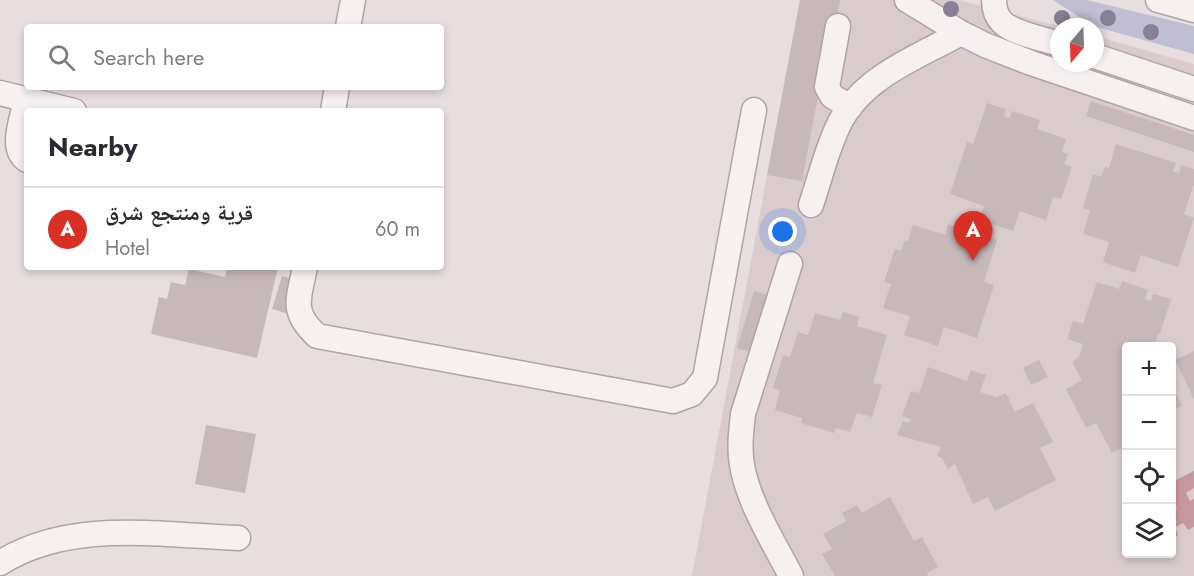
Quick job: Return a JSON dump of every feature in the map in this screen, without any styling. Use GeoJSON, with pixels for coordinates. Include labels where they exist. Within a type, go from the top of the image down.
{"type":"FeatureCollection","features":[{"type":"Feature","properties":{"kind":"street"},"geometry":{"type":"LineString","coordinates":[[349,24],[353,0]]}},
{"type":"Feature","properties":{"kind":"street"},"geometry":{"type":"LineString","coordinates":[[907,0],[961,33],[1031,63],[1194,118]]}},
{"type":"Feature","properties":{"kind":"street"},"geometry":{"type":"LineString","coordinates":[[994,0],[995,10],[1002,22],[1013,29],[1050,41]]}},
{"type":"Feature","properties":{"kind":"street"},"geometry":{"type":"LineString","coordinates":[[1158,0],[1194,10]]}},
{"type":"Feature","properties":{"kind":"street"},"geometry":{"type":"LineString","coordinates":[[838,26],[827,87],[832,96],[850,107]]}},
{"type":"Feature","properties":{"kind":"street"},"geometry":{"type":"LineString","coordinates":[[811,205],[831,144],[850,107],[871,84],[961,33]]}},
{"type":"Feature","properties":{"kind":"street"},"geometry":{"type":"LineString","coordinates":[[1104,59],[1194,88]]}},
{"type":"Feature","properties":{"kind":"street"},"geometry":{"type":"LineString","coordinates":[[334,108],[336,90]]}},
{"type":"Feature","properties":{"kind":"street"},"geometry":{"type":"LineString","coordinates":[[0,93],[61,108]]}},
{"type":"Feature","properties":{"kind":"street"},"geometry":{"type":"LineString","coordinates":[[24,108],[26,100]]}},
{"type":"Feature","properties":{"kind":"street"},"geometry":{"type":"LineString","coordinates":[[24,109],[16,145],[19,153],[24,157]]}},
{"type":"Feature","properties":{"kind":"street"},"geometry":{"type":"LineString","coordinates":[[303,270],[297,306],[303,323],[317,336],[673,401],[692,394],[705,378],[754,110]]}},
{"type":"Feature","properties":{"kind":"street"},"geometry":{"type":"LineString","coordinates":[[790,264],[743,414],[740,440],[742,466],[750,491],[791,576]]}},
{"type":"Feature","properties":{"kind":"street"},"geometry":{"type":"LineString","coordinates":[[0,563],[36,545],[60,537],[83,534],[238,538]]}},
{"type":"Feature","properties":{"kind":"shaded area"},"geometry":{"type":"Polygon","coordinates":[[[800,0],[959,0],[1050,24],[1050,72],[1104,72],[1104,39],[1194,64],[1194,576],[692,576],[800,0]]]}},
{"type":"Feature","properties":{"kind":"shaded area"},"geometry":{"type":"Polygon","coordinates":[[[1053,0],[1087,0],[1194,26],[1194,54],[1104,29],[1104,18],[1081,18],[1053,0]]]}},
{"type":"Feature","properties":{"kind":"shaded area"},"geometry":{"type":"Polygon","coordinates":[[[1194,471],[1194,488],[1186,493],[1190,501],[1194,499],[1194,527],[1188,530],[1183,523],[1176,526],[1176,480],[1194,471]]]}},
{"type":"Feature","properties":{"kind":"building"},"geometry":{"type":"Polygon","coordinates":[[[800,0],[840,0],[836,22],[832,22],[802,181],[767,175],[800,0]]]}},
{"type":"Feature","properties":{"kind":"building"},"geometry":{"type":"Polygon","coordinates":[[[1091,101],[1194,135],[1194,152],[1086,116],[1091,101]]]}},
{"type":"Feature","properties":{"kind":"building"},"geometry":{"type":"Polygon","coordinates":[[[987,103],[1006,109],[1004,116],[1009,118],[1012,111],[1040,120],[1037,129],[1066,139],[1062,152],[1068,154],[1064,164],[1072,167],[1061,199],[1053,197],[1046,220],[1020,211],[1013,231],[979,220],[984,206],[950,194],[967,142],[973,144],[987,103]]]}},
{"type":"Feature","properties":{"kind":"building"},"geometry":{"type":"Polygon","coordinates":[[[1116,144],[1176,163],[1173,171],[1179,173],[1181,165],[1194,169],[1194,184],[1184,214],[1194,218],[1178,267],[1141,255],[1135,273],[1103,262],[1109,242],[1083,234],[1090,210],[1083,208],[1093,174],[1101,177],[1105,167],[1109,168],[1116,144]]]}},
{"type":"Feature","properties":{"kind":"building"},"geometry":{"type":"Polygon","coordinates":[[[948,224],[997,240],[984,282],[994,285],[977,338],[944,327],[938,346],[904,335],[910,316],[883,308],[891,284],[884,282],[895,249],[901,251],[905,240],[908,241],[913,225],[945,235],[948,224]]]}},
{"type":"Feature","properties":{"kind":"building"},"geometry":{"type":"Polygon","coordinates":[[[189,270],[225,277],[226,270],[277,270],[257,358],[151,334],[159,297],[167,299],[171,282],[185,285],[189,270]]]}},
{"type":"Feature","properties":{"kind":"building"},"geometry":{"type":"Polygon","coordinates":[[[282,276],[299,281],[289,314],[272,309],[282,276]]]}},
{"type":"Feature","properties":{"kind":"building"},"geometry":{"type":"Polygon","coordinates":[[[1122,281],[1148,290],[1145,299],[1151,301],[1153,294],[1171,299],[1155,342],[1122,342],[1122,448],[1112,453],[1096,423],[1086,428],[1066,389],[1082,380],[1072,362],[1079,357],[1083,344],[1067,339],[1073,321],[1083,324],[1097,282],[1119,289],[1122,281]]]}},
{"type":"Feature","properties":{"kind":"building"},"geometry":{"type":"Polygon","coordinates":[[[754,291],[771,296],[754,353],[737,348],[754,291]]]}},
{"type":"Feature","properties":{"kind":"building"},"geometry":{"type":"Polygon","coordinates":[[[843,312],[859,317],[857,326],[887,335],[873,383],[882,385],[872,417],[857,413],[850,432],[836,428],[834,433],[801,423],[802,418],[775,410],[780,390],[773,388],[783,355],[790,357],[798,332],[808,335],[815,313],[840,320],[843,312]]]}},
{"type":"Feature","properties":{"kind":"building"},"geometry":{"type":"Polygon","coordinates":[[[1194,351],[1194,399],[1176,362],[1176,360],[1194,351]]]}},
{"type":"Feature","properties":{"kind":"building"},"geometry":{"type":"Polygon","coordinates":[[[1039,360],[1048,377],[1031,385],[1023,368],[1039,360]]]}},
{"type":"Feature","properties":{"kind":"building"},"geometry":{"type":"Polygon","coordinates":[[[928,367],[967,381],[971,370],[986,375],[980,392],[997,397],[1006,393],[1015,412],[1033,403],[1053,442],[1040,448],[1056,480],[995,511],[988,497],[973,504],[955,464],[948,469],[942,458],[937,456],[941,447],[897,435],[903,421],[909,423],[911,419],[902,416],[911,391],[919,393],[928,367]]]}},
{"type":"Feature","properties":{"kind":"building"},"geometry":{"type":"Polygon","coordinates":[[[1176,393],[1182,406],[1176,409],[1176,393]]]}},
{"type":"Feature","properties":{"kind":"building"},"geometry":{"type":"Polygon","coordinates":[[[206,425],[256,434],[245,493],[195,484],[206,425]]]}},
{"type":"Feature","properties":{"kind":"building"},"geometry":{"type":"Polygon","coordinates":[[[890,497],[914,541],[922,537],[938,567],[927,573],[928,576],[835,576],[822,554],[832,549],[823,534],[846,521],[842,513],[857,505],[862,513],[890,497]]]}},
{"type":"Feature","properties":{"kind":"place","name":"قرية ومنتجع شرق"},"geometry":{"type":"Point","coordinates":[973,261]}}]}
